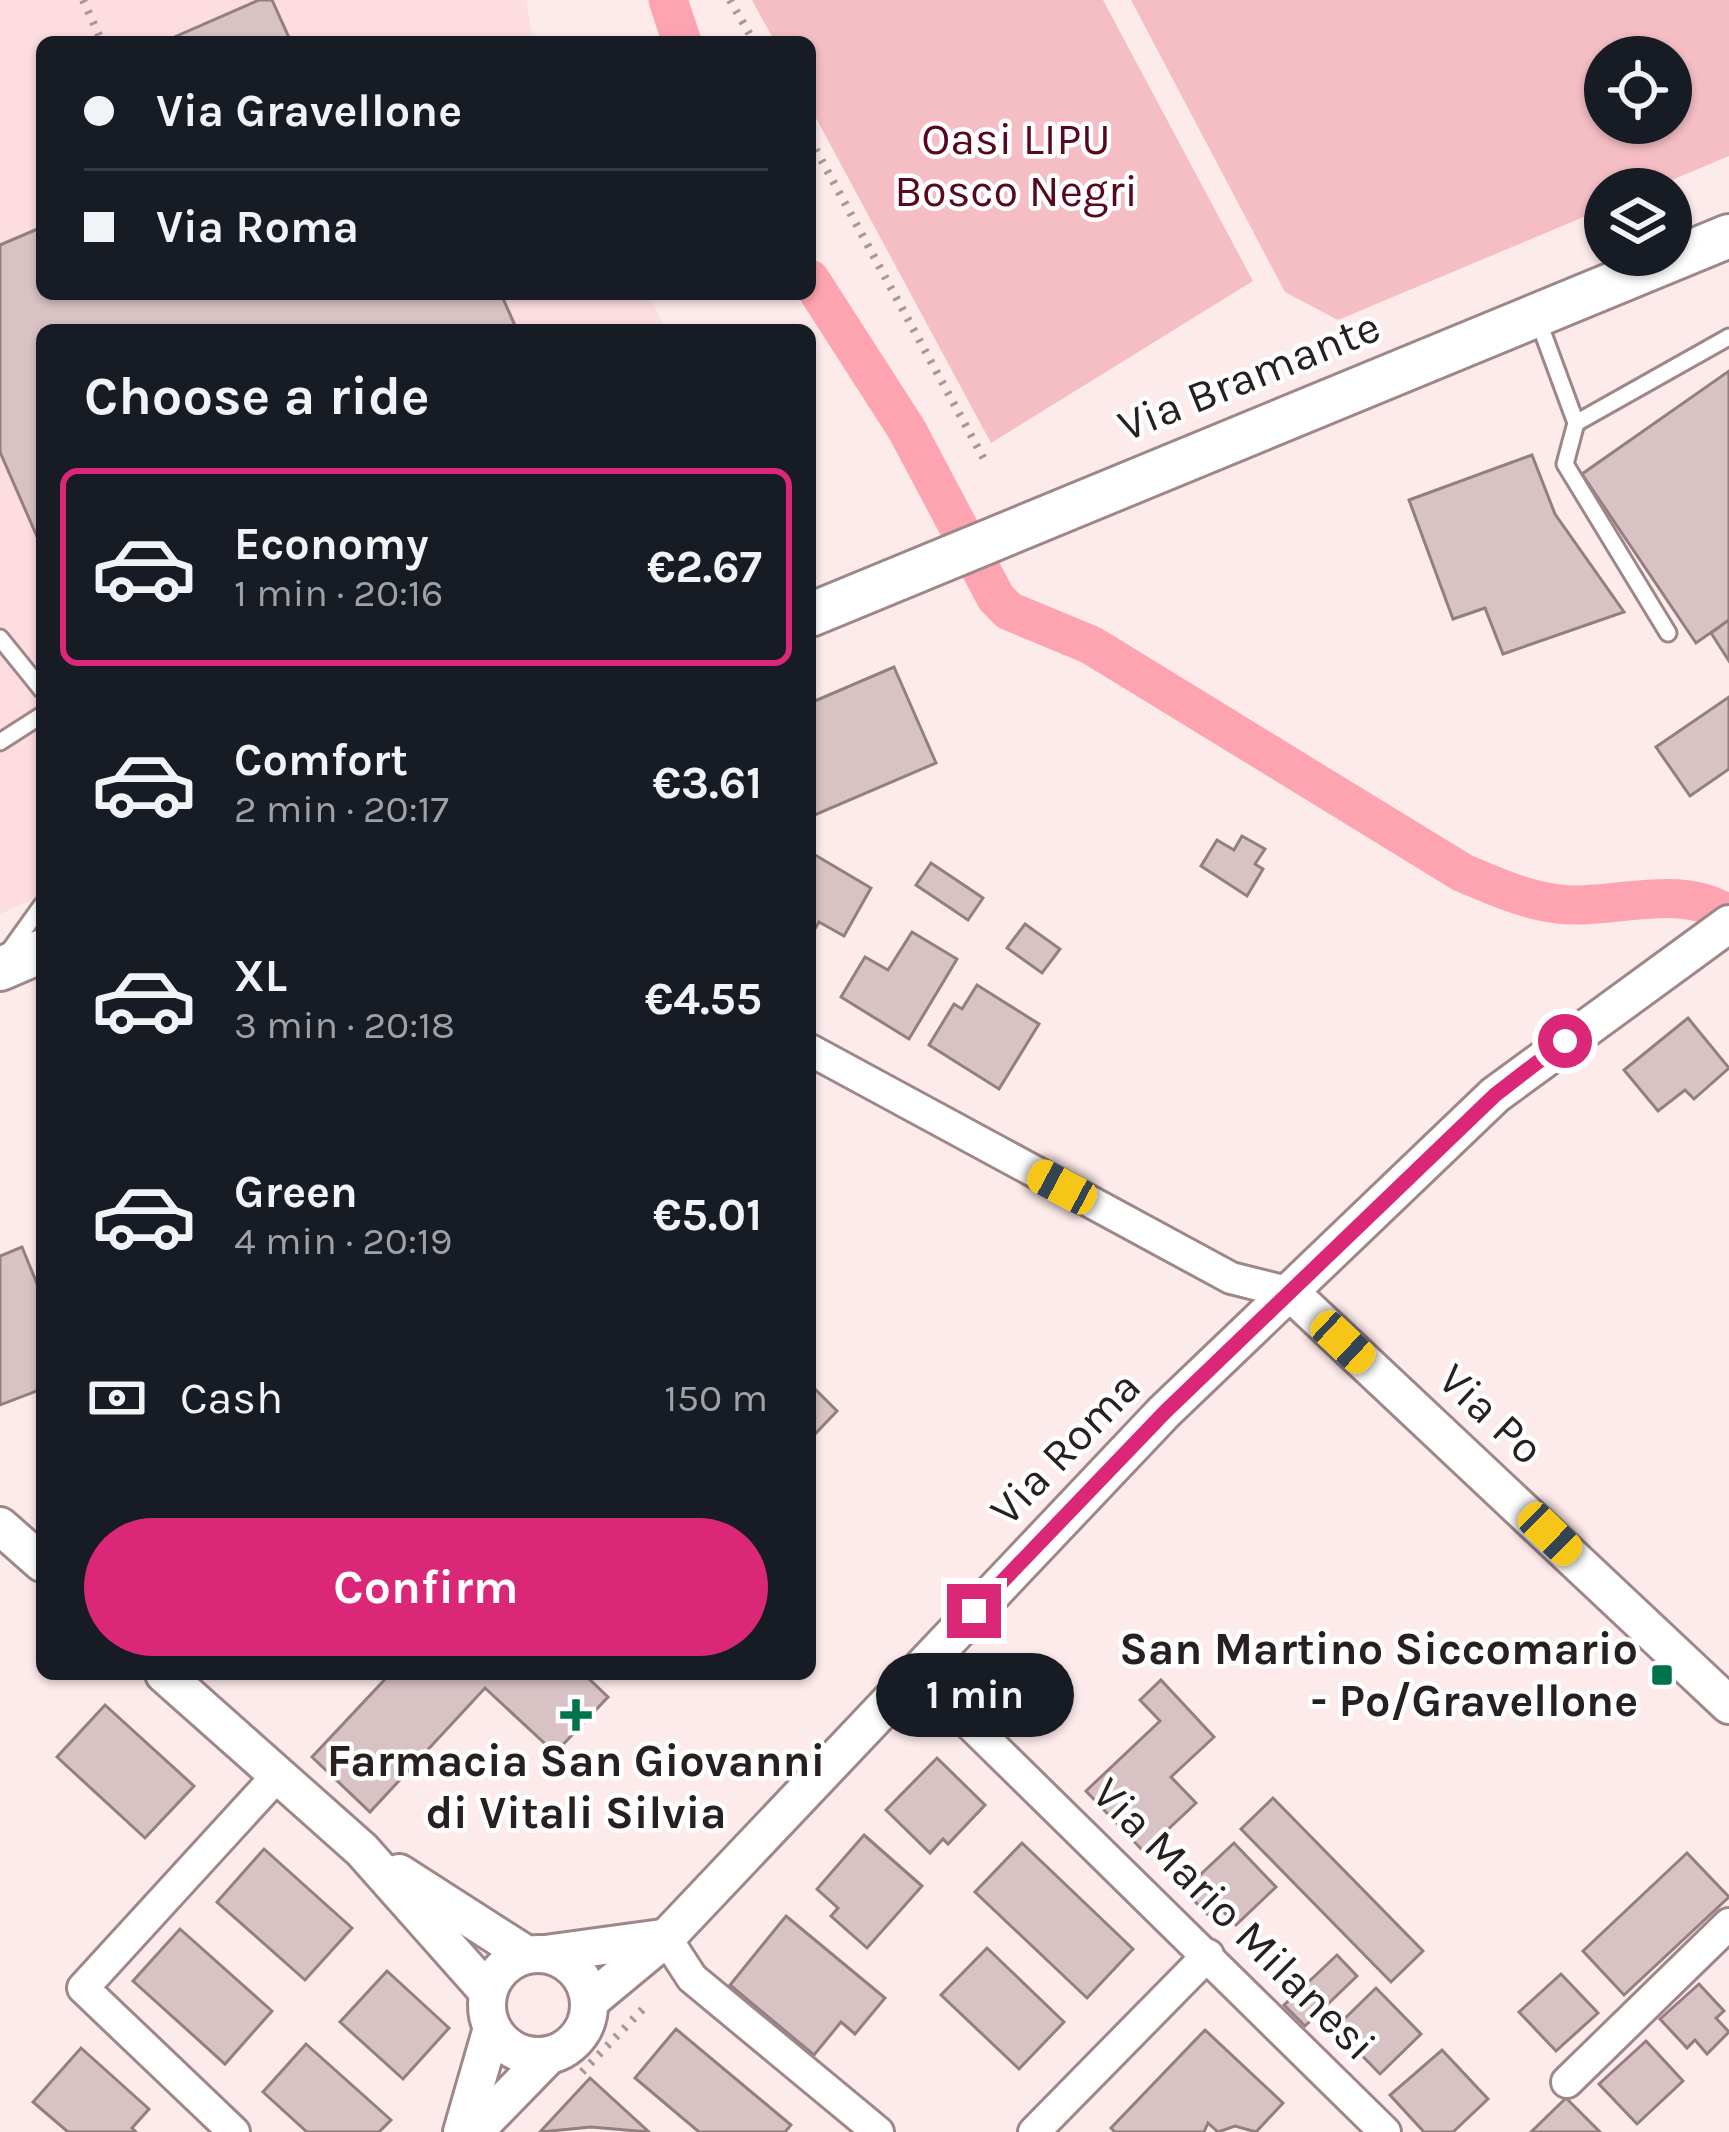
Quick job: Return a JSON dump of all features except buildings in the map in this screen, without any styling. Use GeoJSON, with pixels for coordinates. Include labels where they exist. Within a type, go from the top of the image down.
{"type":"FeatureCollection","features":[{"type":"Feature","properties":{"kind":"main road","name":"Via Bramante"},"geometry":{"type":"LineString","coordinates":[[816,612],[1006,530],[1729,236]]}},
{"type":"Feature","properties":{"kind":"main road"},"geometry":{"type":"LineString","coordinates":[[0,967],[36,953]]}},
{"type":"Feature","properties":{"kind":"street","name":"Via Roma"},"geometry":{"type":"LineString","coordinates":[[590,2001],[666,1938],[1165,1412],[1495,1095],[1729,924]]}},
{"type":"Feature","properties":{"kind":"street"},"geometry":{"type":"LineString","coordinates":[[816,1054],[1231,1278],[1291,1293]]}},
{"type":"Feature","properties":{"kind":"street","name":"Via Po"},"geometry":{"type":"LineString","coordinates":[[1291,1293],[1729,1705]]}},
{"type":"Feature","properties":{"kind":"street"},"geometry":{"type":"LineString","coordinates":[[0,1526],[36,1549]]}},
{"type":"Feature","properties":{"kind":"street","name":"Via Mario Milanesi"},"geometry":{"type":"LineString","coordinates":[[916,1671],[1384,2132]]}},
{"type":"Feature","properties":{"kind":"street"},"geometry":{"type":"LineString","coordinates":[[171,1680],[362,1850],[536,1954],[576,1969],[590,2001],[589,2016],[575,2042],[548,2056],[474,2132]]}},
{"type":"Feature","properties":{"kind":"street"},"geometry":{"type":"LineString","coordinates":[[233,2132],[82,1988],[277,1776]]}},
{"type":"Feature","properties":{"kind":"street"},"geometry":{"type":"LineString","coordinates":[[362,1850],[490,2010],[515,2051],[548,2056]]}},
{"type":"Feature","properties":{"kind":"street"},"geometry":{"type":"LineString","coordinates":[[1567,2082],[1729,1924]]}},
{"type":"Feature","properties":{"kind":"street"},"geometry":{"type":"LineString","coordinates":[[462,2132],[502,1968],[536,1954],[666,1938],[692,1978],[878,2132]]}},
{"type":"Feature","properties":{"kind":"street"},"geometry":{"type":"LineString","coordinates":[[1034,2132],[1208,1955]]}},
{"type":"Feature","properties":{"kind":"lane"},"geometry":{"type":"LineString","coordinates":[[1536,314],[1576,423],[1564,464],[1668,633]]}},
{"type":"Feature","properties":{"kind":"lane"},"geometry":{"type":"LineString","coordinates":[[1576,423],[1729,337]]}},
{"type":"Feature","properties":{"kind":"lane"},"geometry":{"type":"LineString","coordinates":[[0,638],[36,683]]}},
{"type":"Feature","properties":{"kind":"lane"},"geometry":{"type":"LineString","coordinates":[[0,742],[36,719]]}},
{"type":"Feature","properties":{"kind":"lane"},"geometry":{"type":"LineString","coordinates":[[0,967],[36,914]]}},
{"type":"Feature","properties":{"kind":"path"},"geometry":{"type":"LineString","coordinates":[[83,0],[100,36]]}},
{"type":"Feature","properties":{"kind":"path"},"geometry":{"type":"LineString","coordinates":[[730,0],[751,36]]}},
{"type":"Feature","properties":{"kind":"path"},"geometry":{"type":"LineString","coordinates":[[816,151],[986,461]]}},
{"type":"Feature","properties":{"kind":"shaded area"},"geometry":{"type":"Polygon","coordinates":[[[0,0],[526,0],[533,36],[36,36],[36,300],[651,300],[663,324],[36,324],[36,898],[0,914],[0,0]]]}},
{"type":"Feature","properties":{"kind":"green space","name":"Oasi LIPU Bosco Negri"},"geometry":{"type":"Polygon","coordinates":[[[752,0],[1103,0],[1253,281],[991,443],[816,118],[816,36],[772,36],[752,0]]]}},
{"type":"Feature","properties":{"kind":"green space"},"geometry":{"type":"Polygon","coordinates":[[[1131,0],[1729,0],[1729,156],[1692,171],[1584,168],[1584,217],[1338,320],[1285,292],[1131,0]]]}},
{"type":"Feature","properties":{"kind":"waterway"},"geometry":{"type":"LineString","coordinates":[[668,0],[680,36]]}},
{"type":"Feature","properties":{"kind":"waterway"},"geometry":{"type":"LineString","coordinates":[[816,288],[907,430],[996,598],[1009,611],[1091,645],[1463,873],[1543,902],[1673,898],[1693,900],[1729,915]]}},
{"type":"Feature","properties":{"kind":"place","name":"San Martino Siccomario - Po/Gravellone"},"geometry":{"type":"Point","coordinates":[1662,1675]}},
{"type":"Feature","properties":{"kind":"place","name":"Farmacia San Giovanni di Vitali Silvia"},"geometry":{"type":"Point","coordinates":[576,1715]}},
{"type":"Feature","properties":{"kind":"route"},"geometry":{"type":"LineString","coordinates":[[974,1611],[1165,1412],[1495,1095],[1565,1041]]}}]}
